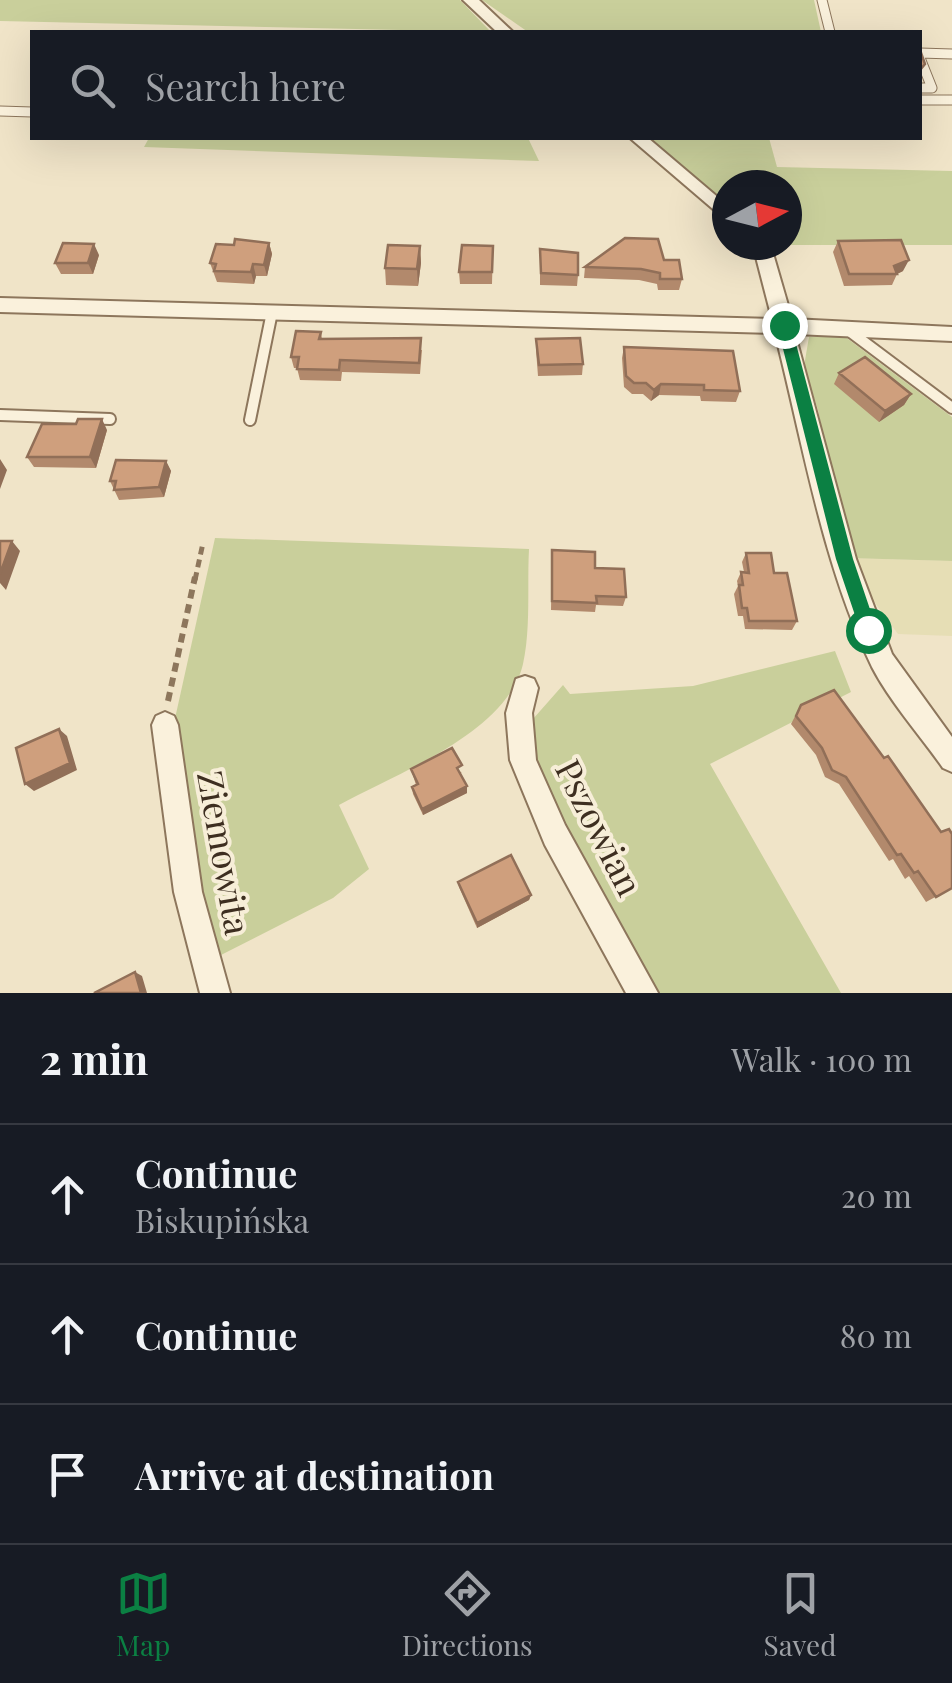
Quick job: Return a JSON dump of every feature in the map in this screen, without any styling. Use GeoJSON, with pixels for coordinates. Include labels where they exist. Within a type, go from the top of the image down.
{"type":"FeatureCollection","features":[{"type":"Feature","properties":{"kind":"street"},"geometry":{"type":"LineString","coordinates":[[470,0],[503,30]]}},
{"type":"Feature","properties":{"kind":"street"},"geometry":{"type":"LineString","coordinates":[[640,140],[712,202]]}},
{"type":"Feature","properties":{"kind":"street"},"geometry":{"type":"LineString","coordinates":[[766,260],[844,559],[883,662],[952,760]]}},
{"type":"Feature","properties":{"kind":"street"},"geometry":{"type":"LineString","coordinates":[[0,305],[271,317],[784,325],[952,334]]}},
{"type":"Feature","properties":{"kind":"street","name":"Pszowian"},"geometry":{"type":"LineString","coordinates":[[526,688],[519,713],[523,760],[555,835],[643,993]]}},
{"type":"Feature","properties":{"kind":"street","name":"Ziemowita"},"geometry":{"type":"LineString","coordinates":[[164,725],[188,892],[215,993]]}},
{"type":"Feature","properties":{"kind":"lane"},"geometry":{"type":"LineString","coordinates":[[822,0],[830,30]]}},
{"type":"Feature","properties":{"kind":"lane"},"geometry":{"type":"LineString","coordinates":[[922,56],[952,54]]}},
{"type":"Feature","properties":{"kind":"lane"},"geometry":{"type":"LineString","coordinates":[[922,61],[932,88],[922,88]]}},
{"type":"Feature","properties":{"kind":"lane"},"geometry":{"type":"LineString","coordinates":[[922,100],[952,100]]}},
{"type":"Feature","properties":{"kind":"lane"},"geometry":{"type":"LineString","coordinates":[[0,112],[30,112]]}},
{"type":"Feature","properties":{"kind":"lane"},"geometry":{"type":"LineString","coordinates":[[250,420],[271,317]]}},
{"type":"Feature","properties":{"kind":"lane"},"geometry":{"type":"LineString","coordinates":[[845,328],[952,408]]}},
{"type":"Feature","properties":{"kind":"lane"},"geometry":{"type":"LineString","coordinates":[[0,414],[110,419]]}},
{"type":"Feature","properties":{"kind":"path"},"geometry":{"type":"LineString","coordinates":[[164,725],[204,543]]}},
{"type":"Feature","properties":{"kind":"shaded area"},"geometry":{"type":"Polygon","coordinates":[[[848,558],[952,561],[952,636],[898,634],[856,577],[848,558]]]}},
{"type":"Feature","properties":{"kind":"green space"},"geometry":{"type":"Polygon","coordinates":[[[0,0],[460,0],[489,30],[402,30],[0,21],[0,0]]]}},
{"type":"Feature","properties":{"kind":"green space"},"geometry":{"type":"Polygon","coordinates":[[[482,0],[814,0],[821,30],[525,30],[482,0]]]}},
{"type":"Feature","properties":{"kind":"green space"},"geometry":{"type":"Polygon","coordinates":[[[148,140],[529,140],[539,161],[144,147],[148,140]]]}},
{"type":"Feature","properties":{"kind":"green space"},"geometry":{"type":"Polygon","coordinates":[[[651,140],[770,140],[777,167],[952,171],[952,245],[802,245],[802,170],[712,170],[712,193],[651,140]]]}},
{"type":"Feature","properties":{"kind":"green space"},"geometry":{"type":"Polygon","coordinates":[[[844,336],[952,417],[952,561],[848,558],[818,410],[804,366],[809,337],[844,336]]]}},
{"type":"Feature","properties":{"kind":"green space"},"geometry":{"type":"Polygon","coordinates":[[[215,538],[529,549],[525,650],[513,689],[496,711],[447,748],[339,805],[369,869],[333,898],[221,955],[191,865],[172,732],[215,538]]]}},
{"type":"Feature","properties":{"kind":"green space"},"geometry":{"type":"Polygon","coordinates":[[[835,651],[851,692],[710,764],[841,993],[656,993],[563,823],[535,761],[533,719],[563,685],[570,694],[693,686],[835,651]]]}},
{"type":"Feature","properties":{"kind":"building"},"geometry":{"type":"Polygon","coordinates":[[[625,238],[658,239],[664,260],[679,260],[682,279],[660,279],[660,273],[641,269],[585,267],[625,238]]]}},
{"type":"Feature","properties":{"kind":"building"},"geometry":{"type":"Polygon","coordinates":[[[235,239],[269,243],[264,265],[253,264],[251,272],[214,271],[216,264],[210,263],[216,244],[234,245],[235,239]]]}},
{"type":"Feature","properties":{"kind":"building"},"geometry":{"type":"Polygon","coordinates":[[[901,240],[909,260],[894,266],[897,274],[849,274],[838,241],[901,240]]]}},
{"type":"Feature","properties":{"kind":"building"},"geometry":{"type":"Polygon","coordinates":[[[63,243],[94,244],[88,263],[55,263],[63,243]]]}},
{"type":"Feature","properties":{"kind":"building"},"geometry":{"type":"Polygon","coordinates":[[[388,245],[420,246],[417,269],[385,268],[388,245]]]}},
{"type":"Feature","properties":{"kind":"building"},"geometry":{"type":"Polygon","coordinates":[[[462,245],[493,246],[492,272],[459,272],[462,245]]]}},
{"type":"Feature","properties":{"kind":"building"},"geometry":{"type":"Polygon","coordinates":[[[540,249],[578,253],[578,275],[541,273],[540,249]]]}},
{"type":"Feature","properties":{"kind":"building"},"geometry":{"type":"Polygon","coordinates":[[[296,331],[321,332],[319,339],[421,338],[419,363],[340,360],[339,370],[297,369],[299,357],[291,357],[296,331]]]}},
{"type":"Feature","properties":{"kind":"building"},"geometry":{"type":"Polygon","coordinates":[[[580,338],[583,364],[539,365],[536,339],[580,338]]]}},
{"type":"Feature","properties":{"kind":"building"},"geometry":{"type":"Polygon","coordinates":[[[624,347],[733,351],[740,391],[661,384],[654,390],[646,383],[634,383],[626,376],[624,347]]]}},
{"type":"Feature","properties":{"kind":"building"},"geometry":{"type":"Polygon","coordinates":[[[865,357],[911,394],[885,411],[839,373],[865,357]]]}},
{"type":"Feature","properties":{"kind":"building"},"geometry":{"type":"Polygon","coordinates":[[[78,419],[102,419],[90,457],[27,457],[42,424],[76,424],[78,419]]]}},
{"type":"Feature","properties":{"kind":"building"},"geometry":{"type":"Polygon","coordinates":[[[116,460],[166,461],[159,487],[114,490],[116,481],[110,481],[116,460]]]}},
{"type":"Feature","properties":{"kind":"building"},"geometry":{"type":"Polygon","coordinates":[[[0,541],[12,541],[0,574],[0,541]]]}},
{"type":"Feature","properties":{"kind":"building"},"geometry":{"type":"Polygon","coordinates":[[[552,550],[595,552],[595,568],[624,569],[626,597],[596,596],[597,603],[552,601],[552,550]]]}},
{"type":"Feature","properties":{"kind":"building"},"geometry":{"type":"Polygon","coordinates":[[[746,553],[771,553],[774,573],[787,573],[797,621],[749,621],[747,608],[742,608],[739,585],[743,585],[741,572],[749,573],[746,553]]]}},
{"type":"Feature","properties":{"kind":"building"},"geometry":{"type":"Polygon","coordinates":[[[834,690],[884,758],[888,756],[941,832],[949,829],[952,834],[952,888],[936,897],[918,871],[914,873],[901,854],[897,855],[846,777],[832,770],[822,748],[796,716],[801,705],[834,690]]]}},
{"type":"Feature","properties":{"kind":"building"},"geometry":{"type":"Polygon","coordinates":[[[59,729],[70,763],[25,784],[16,748],[59,729]]]}},
{"type":"Feature","properties":{"kind":"building"},"geometry":{"type":"Polygon","coordinates":[[[452,748],[462,765],[457,768],[467,786],[422,809],[412,787],[418,784],[411,769],[452,748]]]}},
{"type":"Feature","properties":{"kind":"building"},"geometry":{"type":"Polygon","coordinates":[[[511,855],[531,895],[477,923],[458,882],[511,855]]]}},
{"type":"Feature","properties":{"kind":"building"},"geometry":{"type":"Polygon","coordinates":[[[135,972],[141,993],[94,993],[135,972]]]}},
{"type":"Feature","properties":{"kind":"route"},"geometry":{"type":"LineString","coordinates":[[784,325],[844,559],[868,630]]}}]}
